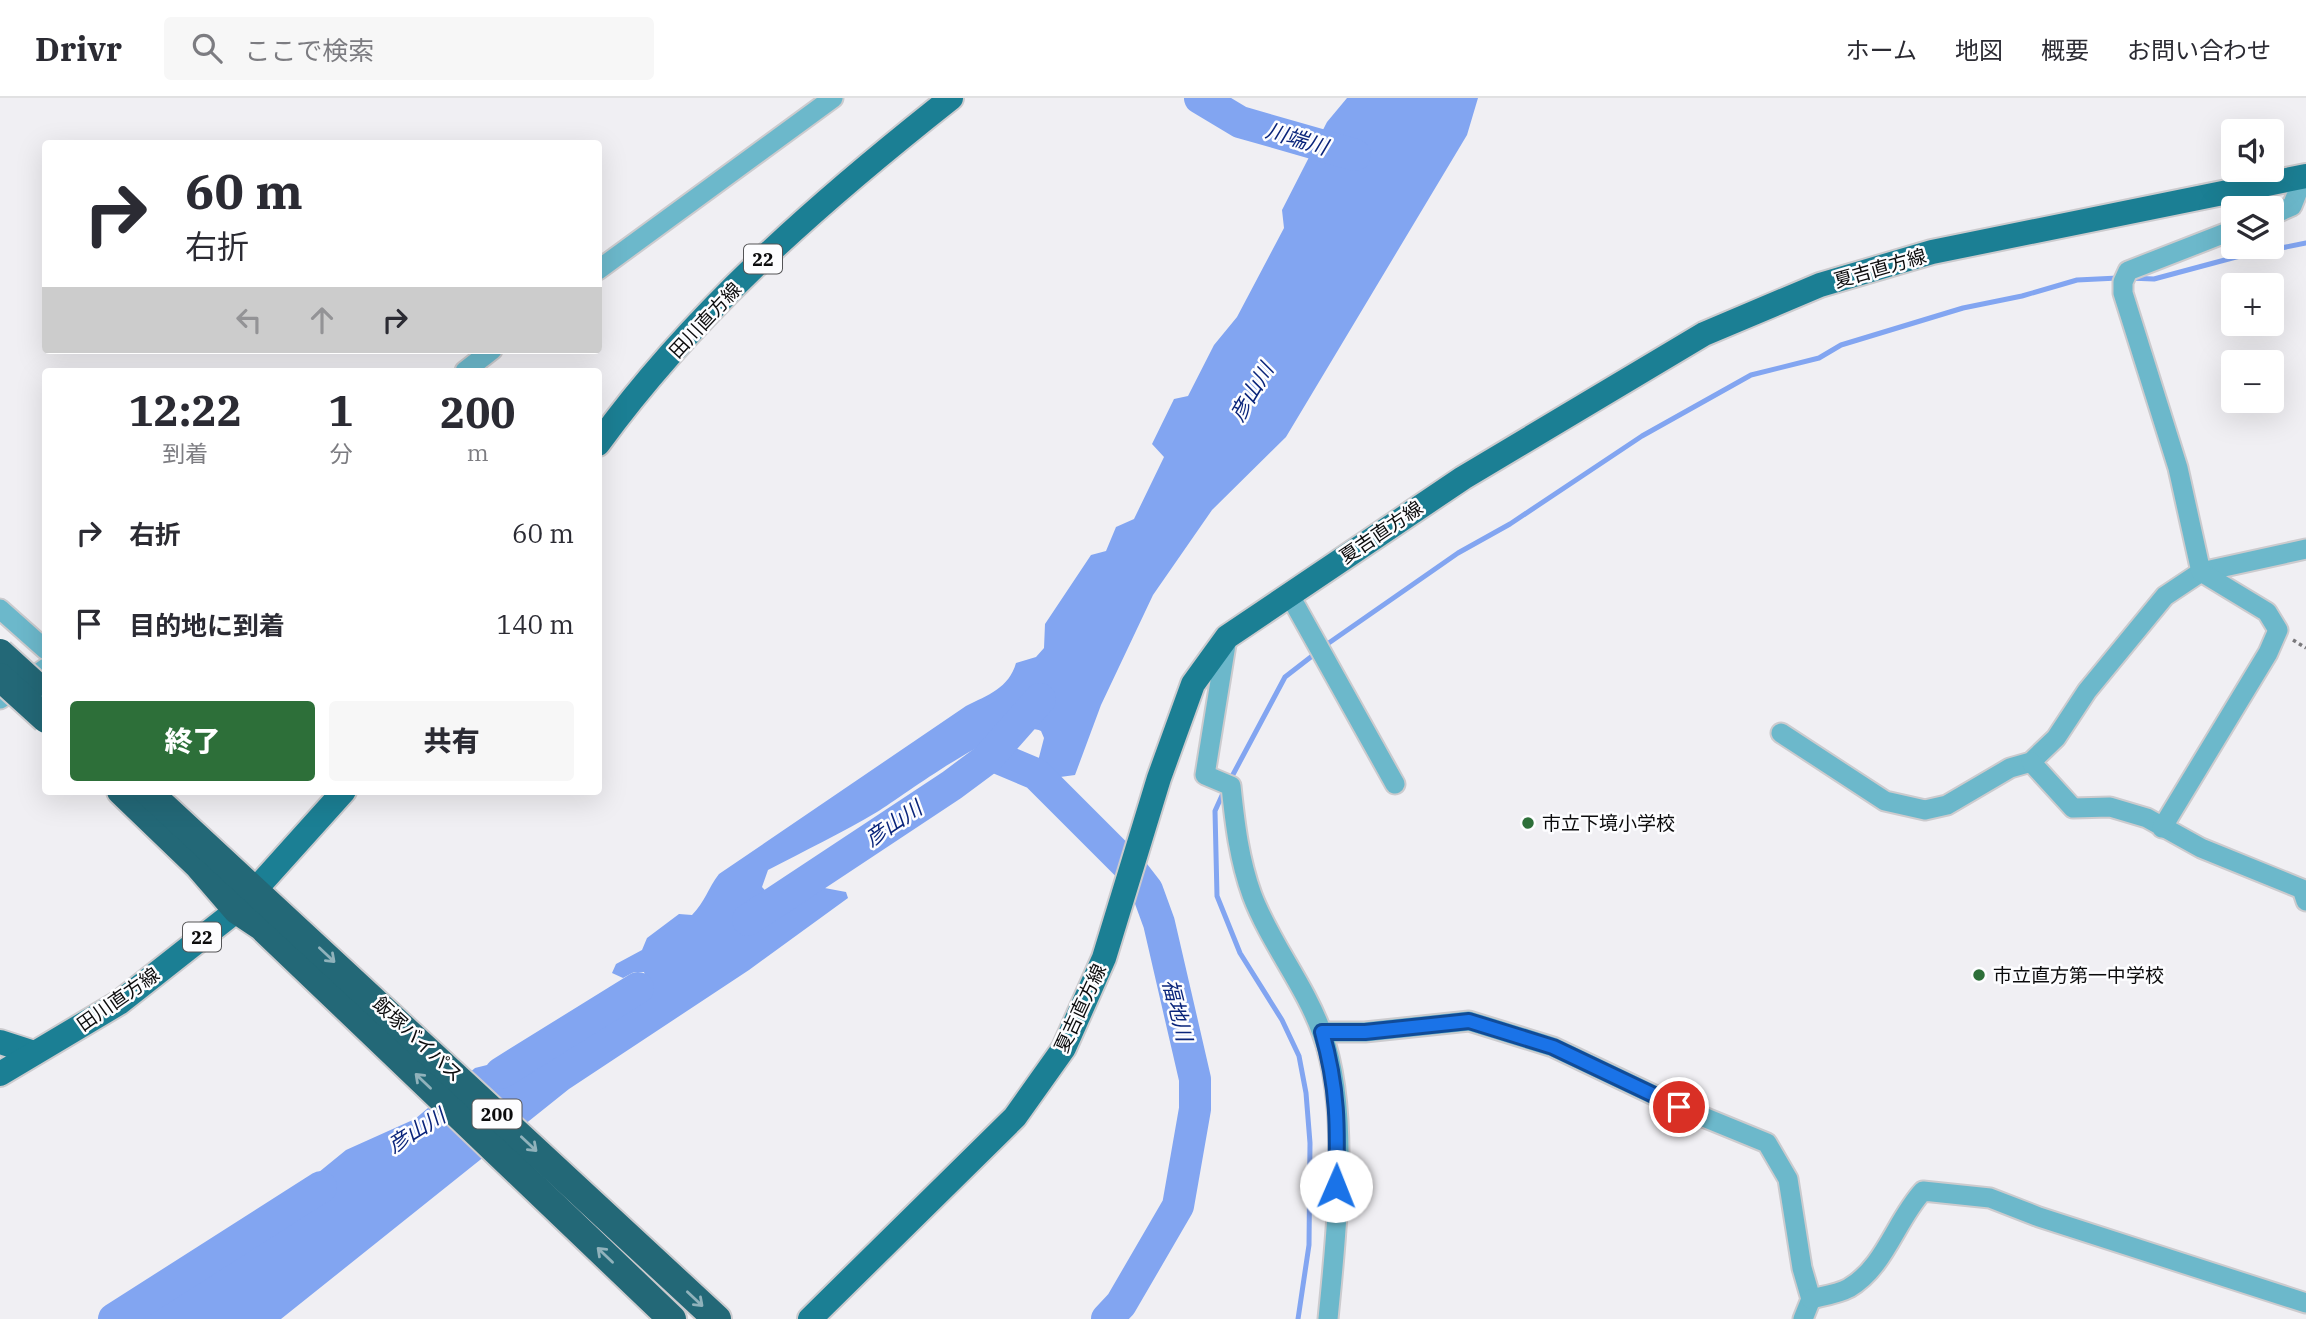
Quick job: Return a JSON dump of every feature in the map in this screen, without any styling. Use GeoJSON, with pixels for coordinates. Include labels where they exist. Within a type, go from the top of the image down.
{"type":"FeatureCollection","features":[{"type":"Feature","properties":{"kind":"highway"},"geometry":{"type":"LineString","coordinates":[[0,653],[42,690]]}},
{"type":"Feature","properties":{"kind":"highway"},"geometry":{"type":"LineString","coordinates":[[0,677],[42,715]]}},
{"type":"Feature","properties":{"kind":"highway","name":"200"},"geometry":{"type":"LineString","coordinates":[[125,795],[199,866],[269,917],[672,1319]]}},
{"type":"Feature","properties":{"kind":"highway","name":"200"},"geometry":{"type":"LineString","coordinates":[[152,795],[246,901]]}},
{"type":"Feature","properties":{"kind":"highway","name":"飯塚バイパス"},"geometry":{"type":"LineString","coordinates":[[269,917],[717,1319]]}},
{"type":"Feature","properties":{"kind":"main road","name":"田川直方線"},"geometry":{"type":"LineString","coordinates":[[602,439],[695,327],[776,246],[951,98]]}},
{"type":"Feature","properties":{"kind":"main road","name":"夏吉直方線"},"geometry":{"type":"LineString","coordinates":[[810,1319],[1015,1117],[1064,1048],[1104,958],[1158,778],[1193,684],[1227,637],[1463,478],[1704,334],[1820,285],[1932,252],[2305,176]]}},
{"type":"Feature","properties":{"kind":"main road","name":"田川直方線"},"geometry":{"type":"LineString","coordinates":[[0,1074],[119,1003],[246,901],[340,795]]}},
{"type":"Feature","properties":{"kind":"main road"},"geometry":{"type":"LineString","coordinates":[[0,1042],[34,1053]]}},
{"type":"Feature","properties":{"kind":"street"},"geometry":{"type":"LineString","coordinates":[[602,267],[833,98]]}},
{"type":"Feature","properties":{"kind":"street"},"geometry":{"type":"LineString","coordinates":[[2284,210],[2292,206],[2305,176]]}},
{"type":"Feature","properties":{"kind":"street"},"geometry":{"type":"LineString","coordinates":[[2162,828],[2268,653],[2277,630],[2267,612],[2200,572],[2178,468],[2123,293],[2123,282],[2128,271],[2221,235]]}},
{"type":"Feature","properties":{"kind":"street"},"geometry":{"type":"LineString","coordinates":[[468,368],[487,354]]}},
{"type":"Feature","properties":{"kind":"street"},"geometry":{"type":"LineString","coordinates":[[1782,733],[1885,801],[1925,810],[1947,805],[2010,768],[2031,762],[2056,738],[2087,691],[2165,596],[2200,572],[2306,549]]}},
{"type":"Feature","properties":{"kind":"street"},"geometry":{"type":"LineString","coordinates":[[1289,594],[1395,784]]}},
{"type":"Feature","properties":{"kind":"street"},"geometry":{"type":"LineString","coordinates":[[0,609],[42,646]]}},
{"type":"Feature","properties":{"kind":"street"},"geometry":{"type":"LineString","coordinates":[[1227,637],[1205,775],[1231,786],[1237,843],[1253,897],[1322,1032],[1332,1066],[1338,1108],[1335,1238],[1328,1319]]}},
{"type":"Feature","properties":{"kind":"street"},"geometry":{"type":"LineString","coordinates":[[0,699],[42,671]]}},
{"type":"Feature","properties":{"kind":"street"},"geometry":{"type":"LineString","coordinates":[[2031,762],[2073,808],[2110,807],[2147,818],[2162,828],[2302,889],[2306,901]]}},
{"type":"Feature","properties":{"kind":"street"},"geometry":{"type":"LineString","coordinates":[[1322,1032],[1365,1032],[1469,1021],[1553,1047],[1679,1107],[1767,1143],[1788,1178],[1802,1268],[1811,1299],[1803,1319]]}},
{"type":"Feature","properties":{"kind":"street"},"geometry":{"type":"LineString","coordinates":[[1811,1299],[1847,1289],[1865,1276],[1895,1235],[1908,1207],[1923,1191],[1990,1198],[2039,1217],[2306,1303]]}},
{"type":"Feature","properties":{"kind":"water"},"geometry":{"type":"Polygon","coordinates":[[[1347,98],[1478,98],[1467,135],[1286,437],[1212,510],[1153,595],[1101,705],[1075,775],[1049,777],[1036,769],[1044,738],[1041,731],[1025,729],[1005,735],[958,759],[864,820],[768,870],[762,887],[774,900],[814,886],[846,892],[848,898],[749,970],[569,1089],[281,1319],[128,1319],[157,1300],[222,1245],[276,1223],[308,1181],[346,1150],[415,1119],[475,1068],[507,1060],[525,1050],[547,1051],[646,978],[644,972],[634,972],[623,978],[612,973],[616,964],[642,950],[647,938],[679,914],[692,915],[719,874],[966,706],[997,690],[1013,672],[1016,663],[1036,657],[1044,648],[1045,624],[1091,555],[1106,551],[1116,527],[1134,519],[1164,457],[1152,444],[1174,399],[1188,396],[1214,345],[1237,317],[1284,228],[1282,210],[1327,122],[1347,98]]]}},
{"type":"Feature","properties":{"kind":"waterway","name":"川端川"},"geometry":{"type":"LineString","coordinates":[[1200,98],[1240,122],[1355,155]]}},
{"type":"Feature","properties":{"kind":"waterway"},"geometry":{"type":"LineString","coordinates":[[2128,278],[2154,279],[2236,257],[2306,243]]}},
{"type":"Feature","properties":{"kind":"waterway"},"geometry":{"type":"LineString","coordinates":[[1323,647],[1458,553],[1510,524],[1642,436],[1751,375],[1819,358],[1841,345],[1963,308],[2022,296],[2077,280],[2118,278]]}},
{"type":"Feature","properties":{"kind":"waterway"},"geometry":{"type":"LineString","coordinates":[[1229,782],[1285,677],[1316,653]]}},
{"type":"Feature","properties":{"kind":"waterway","name":"彦山川"},"geometry":{"type":"LineString","coordinates":[[748,920],[987,759],[1040,699]]}},
{"type":"Feature","properties":{"kind":"waterway","name":"福地川"},"geometry":{"type":"LineString","coordinates":[[991,755],[1036,774],[1130,868],[1147,890],[1159,923],[1195,1079],[1195,1109],[1178,1206],[1121,1304],[1107,1319]]}},
{"type":"Feature","properties":{"kind":"waterway"},"geometry":{"type":"LineString","coordinates":[[1224,791],[1215,811],[1217,896],[1240,953],[1282,1020],[1299,1056],[1306,1093],[1310,1143],[1309,1245],[1298,1319]]}},
{"type":"Feature","properties":{"kind":"waterway","name":"彦山川"},"geometry":{"type":"LineString","coordinates":[[501,1073],[638,988]]}},
{"type":"Feature","properties":{"kind":"waterway","name":"彦山川"},"geometry":{"type":"LineString","coordinates":[[114,1319],[321,1187]]}},
{"type":"Feature","properties":{"kind":"place","name":"市立下境小学校"},"geometry":{"type":"Point","coordinates":[1528,823]}},
{"type":"Feature","properties":{"kind":"place","name":"市立直方第一中学校"},"geometry":{"type":"Point","coordinates":[1979,975]}},
{"type":"Feature","properties":{"kind":"route"},"geometry":{"type":"LineString","coordinates":[[1336,1186],[1338,1108],[1332,1066],[1322,1032],[1365,1032],[1469,1021],[1553,1047],[1679,1107]]}}]}
